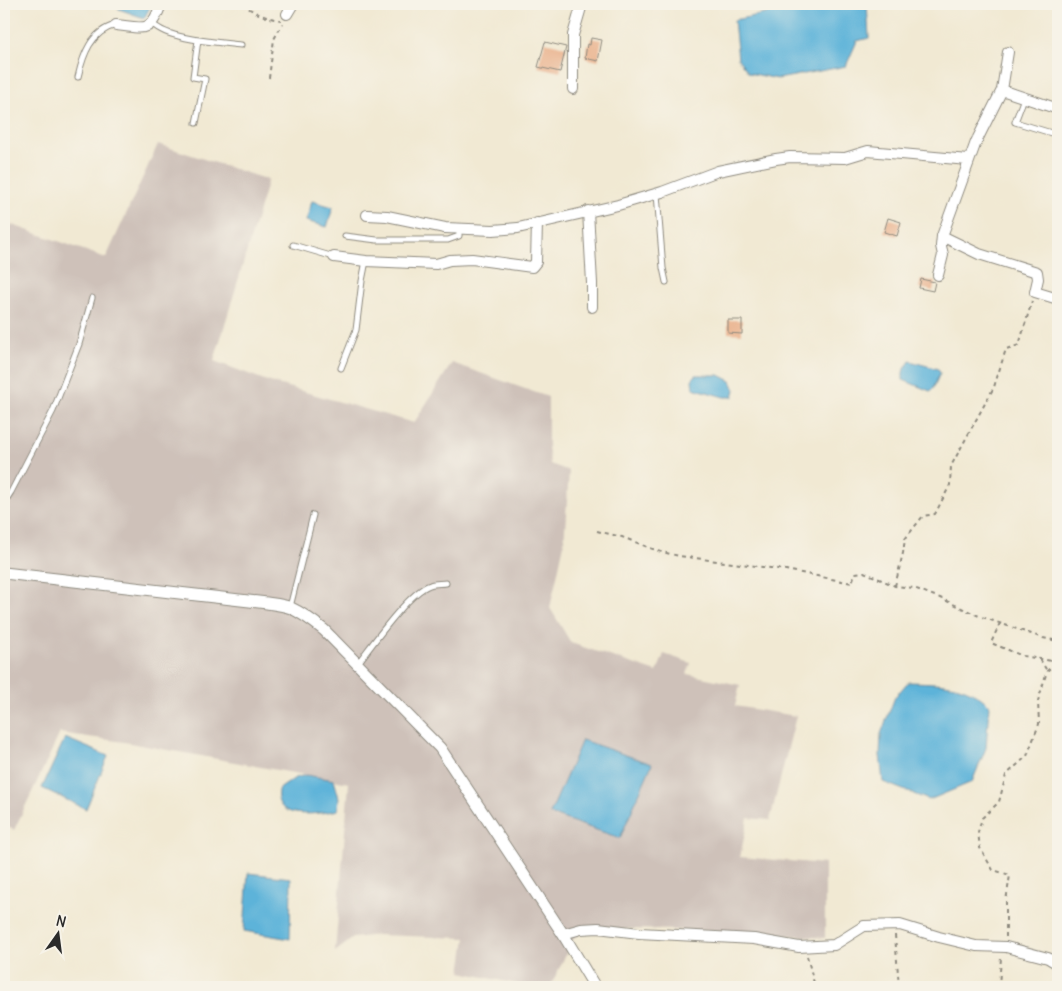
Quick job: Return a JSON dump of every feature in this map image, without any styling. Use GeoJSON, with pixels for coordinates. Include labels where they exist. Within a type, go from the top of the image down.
{"type":"FeatureCollection","features":[{"type":"Feature","properties":{"kind":"street"},"geometry":{"type":"LineString","coordinates":[[116,25],[147,28],[152,24],[161,4]]}},
{"type":"Feature","properties":{"kind":"street"},"geometry":{"type":"LineString","coordinates":[[287,14],[293,4]]}},
{"type":"Feature","properties":{"kind":"street"},"geometry":{"type":"LineString","coordinates":[[572,89],[573,35],[582,4]]}},
{"type":"Feature","properties":{"kind":"street"},"geometry":{"type":"LineString","coordinates":[[938,275],[943,255],[941,246],[942,236],[968,160],[1002,90],[1008,52]]}},
{"type":"Feature","properties":{"kind":"street"},"geometry":{"type":"LineString","coordinates":[[1002,90],[1058,108]]}},
{"type":"Feature","properties":{"kind":"street"},"geometry":{"type":"LineString","coordinates":[[367,215],[387,216],[421,224],[459,229],[518,228],[618,205],[718,171],[790,157],[845,158],[868,151],[968,160]]}},
{"type":"Feature","properties":{"kind":"street"},"geometry":{"type":"LineString","coordinates":[[588,211],[592,307]]}},
{"type":"Feature","properties":{"kind":"street"},"geometry":{"type":"LineString","coordinates":[[334,257],[366,261],[436,264],[450,260],[472,259],[532,267],[536,262],[537,223]]}},
{"type":"Feature","properties":{"kind":"street"},"geometry":{"type":"LineString","coordinates":[[942,236],[979,254],[1038,272],[1036,292],[1058,299]]}},
{"type":"Feature","properties":{"kind":"street"},"geometry":{"type":"LineString","coordinates":[[4,572],[266,603],[290,607],[303,616],[308,617],[358,663],[440,748],[595,987]]}},
{"type":"Feature","properties":{"kind":"street"},"geometry":{"type":"LineString","coordinates":[[562,934],[580,929],[598,928],[639,933],[754,939],[799,948],[834,944],[864,926],[900,925],[976,946],[1004,946],[1048,958],[1058,964]]}},
{"type":"Feature","properties":{"kind":"lane"},"geometry":{"type":"LineString","coordinates":[[152,24],[159,30],[198,40],[241,45]]}},
{"type":"Feature","properties":{"kind":"lane"},"geometry":{"type":"LineString","coordinates":[[78,77],[83,56],[94,39],[106,28],[116,25]]}},
{"type":"Feature","properties":{"kind":"lane"},"geometry":{"type":"LineString","coordinates":[[196,123],[205,79],[193,76],[198,40]]}},
{"type":"Feature","properties":{"kind":"lane"},"geometry":{"type":"LineString","coordinates":[[1024,97],[1015,122],[1058,135]]}},
{"type":"Feature","properties":{"kind":"lane"},"geometry":{"type":"LineString","coordinates":[[657,193],[663,268],[666,282]]}},
{"type":"Feature","properties":{"kind":"lane"},"geometry":{"type":"LineString","coordinates":[[345,236],[377,240],[448,240],[459,236],[459,229]]}},
{"type":"Feature","properties":{"kind":"lane"},"geometry":{"type":"LineString","coordinates":[[293,245],[334,257]]}},
{"type":"Feature","properties":{"kind":"lane"},"geometry":{"type":"LineString","coordinates":[[341,368],[356,330],[366,261]]}},
{"type":"Feature","properties":{"kind":"lane"},"geometry":{"type":"LineString","coordinates":[[4,503],[53,411],[79,344],[92,298]]}},
{"type":"Feature","properties":{"kind":"lane"},"geometry":{"type":"LineString","coordinates":[[290,607],[312,515]]}},
{"type":"Feature","properties":{"kind":"lane"},"geometry":{"type":"LineString","coordinates":[[358,663],[396,614],[419,591],[430,585],[446,583]]}},
{"type":"Feature","properties":{"kind":"path"},"geometry":{"type":"LineString","coordinates":[[242,4],[255,13],[269,19],[284,21],[274,39],[269,78]]}},
{"type":"Feature","properties":{"kind":"path"},"geometry":{"type":"LineString","coordinates":[[895,586],[903,553],[904,539],[923,516],[934,514],[950,485],[952,466],[994,387],[1006,349],[1019,345],[1026,315],[1036,292]]}},
{"type":"Feature","properties":{"kind":"path"},"geometry":{"type":"LineString","coordinates":[[597,531],[622,537],[658,551],[679,556],[786,570],[846,582],[852,582],[855,573],[861,572],[895,586],[914,588],[1000,623],[1043,638],[1058,641]]}},
{"type":"Feature","properties":{"kind":"path"},"geometry":{"type":"LineString","coordinates":[[1000,623],[991,643],[1023,656],[1057,663]]}},
{"type":"Feature","properties":{"kind":"path"},"geometry":{"type":"LineString","coordinates":[[1040,659],[1047,671]]}},
{"type":"Feature","properties":{"kind":"path"},"geometry":{"type":"LineString","coordinates":[[999,987],[1010,875],[992,870],[980,848],[978,832],[982,818],[999,802],[1006,775],[1027,756],[1039,724],[1038,701],[1047,671],[1057,663]]}},
{"type":"Feature","properties":{"kind":"path"},"geometry":{"type":"LineString","coordinates":[[894,925],[899,987]]}},
{"type":"Feature","properties":{"kind":"path"},"geometry":{"type":"LineString","coordinates":[[806,947],[807,959],[816,987]]}},
{"type":"Feature","properties":{"kind":"shaded area"},"geometry":{"type":"Polygon","coordinates":[[[158,144],[268,180],[214,361],[270,382],[414,423],[452,363],[548,397],[550,464],[569,471],[564,544],[550,608],[571,643],[657,672],[664,654],[691,663],[687,674],[740,685],[735,706],[796,716],[770,820],[748,818],[740,857],[825,864],[825,938],[725,931],[628,929],[587,932],[575,936],[550,987],[531,987],[461,972],[466,938],[377,935],[353,938],[335,952],[349,783],[124,742],[60,733],[14,830],[4,825],[4,222],[106,258],[158,144]]]}},
{"type":"Feature","properties":{"kind":"water"},"geometry":{"type":"Polygon","coordinates":[[[116,4],[152,4],[144,18],[119,9],[116,4]]]}},
{"type":"Feature","properties":{"kind":"water"},"geometry":{"type":"Polygon","coordinates":[[[790,4],[867,4],[869,38],[857,41],[846,66],[778,79],[749,73],[738,59],[734,20],[774,12],[790,4]]]}},
{"type":"Feature","properties":{"kind":"water"},"geometry":{"type":"Polygon","coordinates":[[[312,201],[333,207],[327,227],[306,221],[312,201]]]}},
{"type":"Feature","properties":{"kind":"water"},"geometry":{"type":"Polygon","coordinates":[[[910,361],[938,369],[940,373],[933,389],[930,391],[903,380],[903,372],[910,361]]]}},
{"type":"Feature","properties":{"kind":"water"},"geometry":{"type":"Polygon","coordinates":[[[695,375],[719,375],[731,381],[735,390],[733,397],[724,397],[693,388],[692,380],[695,375]]]}},
{"type":"Feature","properties":{"kind":"water"},"geometry":{"type":"Polygon","coordinates":[[[908,682],[951,685],[962,688],[980,697],[989,705],[986,748],[972,782],[929,800],[883,782],[880,755],[881,734],[895,697],[908,682]]]}},
{"type":"Feature","properties":{"kind":"water"},"geometry":{"type":"Polygon","coordinates":[[[65,738],[108,756],[86,809],[42,788],[65,738]]]}},
{"type":"Feature","properties":{"kind":"water"},"geometry":{"type":"Polygon","coordinates":[[[582,740],[652,764],[620,838],[550,814],[582,740]]]}},
{"type":"Feature","properties":{"kind":"water"},"geometry":{"type":"Polygon","coordinates":[[[306,775],[334,780],[339,798],[338,810],[306,814],[283,808],[278,801],[278,790],[295,778],[306,775]]]}},
{"type":"Feature","properties":{"kind":"water"},"geometry":{"type":"Polygon","coordinates":[[[248,873],[291,878],[290,939],[244,931],[248,873]]]}},
{"type":"Feature","properties":{"kind":"building"},"geometry":{"type":"Polygon","coordinates":[[[591,38],[602,40],[598,61],[585,58],[587,44],[590,45],[591,38]]]}},
{"type":"Feature","properties":{"kind":"building"},"geometry":{"type":"Polygon","coordinates":[[[545,42],[566,47],[560,72],[538,67],[545,42]]]}},
{"type":"Feature","properties":{"kind":"building"},"geometry":{"type":"Polygon","coordinates":[[[888,218],[901,222],[897,236],[884,232],[888,218]]]}},
{"type":"Feature","properties":{"kind":"building"},"geometry":{"type":"Polygon","coordinates":[[[921,279],[935,282],[933,291],[919,288],[921,279]]]}},
{"type":"Feature","properties":{"kind":"building"},"geometry":{"type":"Polygon","coordinates":[[[728,320],[742,320],[742,334],[728,333],[728,320]]]}}]}
